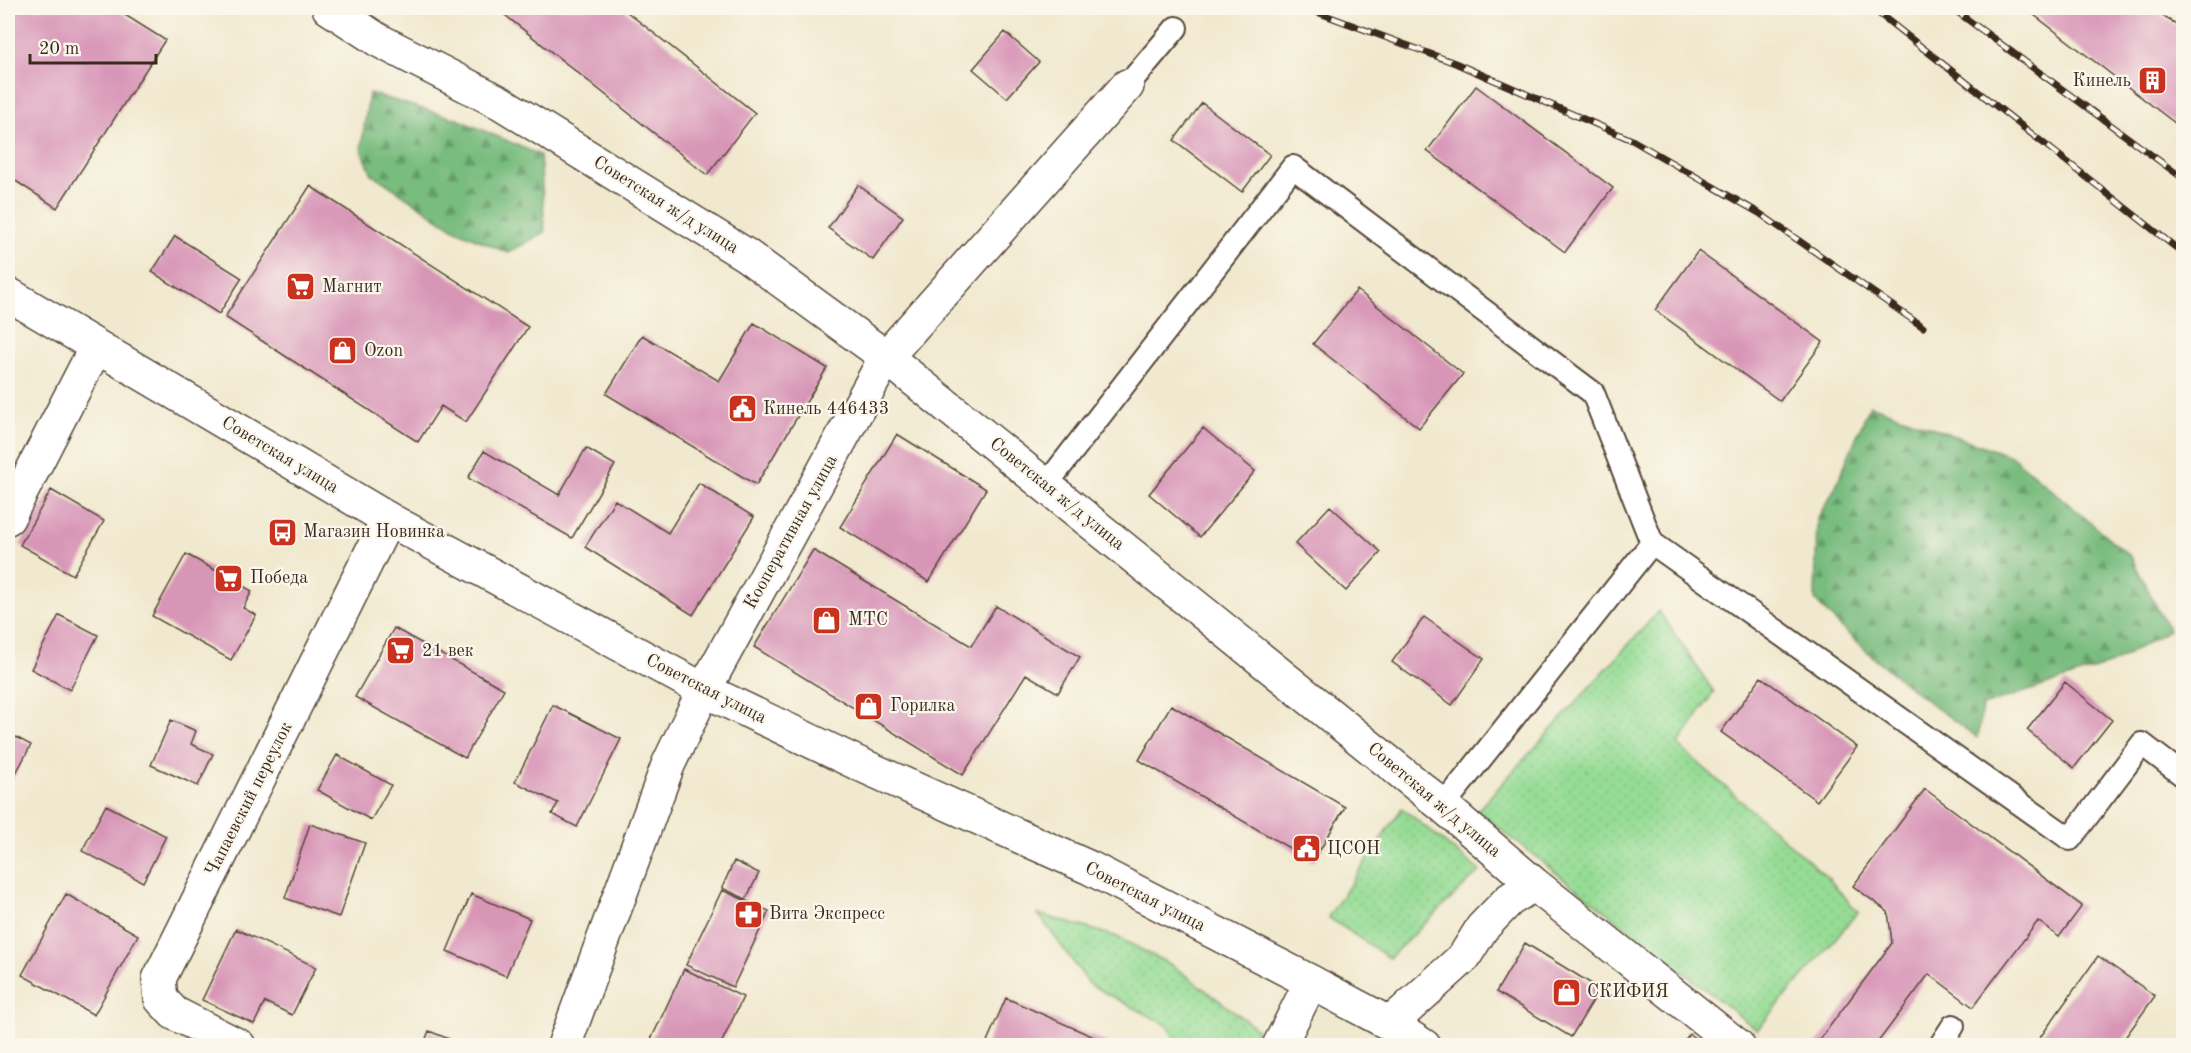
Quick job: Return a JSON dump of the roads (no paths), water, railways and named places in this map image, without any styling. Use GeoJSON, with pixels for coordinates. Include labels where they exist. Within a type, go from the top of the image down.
{"type":"FeatureCollection","features":[{"type":"Feature","properties":{"kind":"street","name":"Советская ж/д улица"},"geometry":{"type":"LineString","coordinates":[[329,8],[378,40],[501,103],[746,255],[886,357],[1443,806],[1534,884],[1738,1046]]}},
{"type":"Feature","properties":{"kind":"street","name":"Кооперативная улица"},"geometry":{"type":"LineString","coordinates":[[564,1046],[668,765],[704,690],[886,357],[1127,86]]}},
{"type":"Feature","properties":{"kind":"street","name":"Советская улица"},"geometry":{"type":"LineString","coordinates":[[8,294],[388,519],[704,690],[857,763],[1090,868],[1390,1024],[1424,1046]]}},
{"type":"Feature","properties":{"kind":"street"},"geometry":{"type":"LineString","coordinates":[[8,518],[96,347]]}},
{"type":"Feature","properties":{"kind":"street","name":"Чапаевский переулок"},"geometry":{"type":"LineString","coordinates":[[239,1046],[174,1013],[161,999],[159,978],[388,519]]}},
{"type":"Feature","properties":{"kind":"street"},"geometry":{"type":"LineString","coordinates":[[1390,1024],[1464,957],[1482,928],[1509,900],[1534,884]]}},
{"type":"Feature","properties":{"kind":"street"},"geometry":{"type":"LineString","coordinates":[[1279,1046],[1311,982]]}},
{"type":"Feature","properties":{"kind":"lane"},"geometry":{"type":"LineString","coordinates":[[1127,86],[1176,28]]}},
{"type":"Feature","properties":{"kind":"lane"},"geometry":{"type":"LineString","coordinates":[[1046,485],[1293,167],[1593,393],[1652,543],[2070,839],[2142,744],[2184,776]]}},
{"type":"Feature","properties":{"kind":"lane"},"geometry":{"type":"LineString","coordinates":[[1443,806],[1652,543]]}},
{"type":"Feature","properties":{"kind":"lane"},"geometry":{"type":"LineString","coordinates":[[1940,1046],[1953,1026]]}},
{"type":"Feature","properties":{"kind":"railway"},"geometry":{"type":"LineString","coordinates":[[1306,8],[1455,63],[1632,140],[1759,213],[1923,327]]}},
{"type":"Feature","properties":{"kind":"railway"},"geometry":{"type":"LineString","coordinates":[[1872,8],[2184,254]]}},
{"type":"Feature","properties":{"kind":"railway"},"geometry":{"type":"LineString","coordinates":[[1952,8],[2184,179]]}},
{"type":"Feature","properties":{"kind":"place","name":"Кинель"},"geometry":{"type":"Point","coordinates":[2152,81]}},
{"type":"Feature","properties":{"kind":"place","name":"Магнит"},"geometry":{"type":"Point","coordinates":[301,287]}},
{"type":"Feature","properties":{"kind":"place","name":"Ozon"},"geometry":{"type":"Point","coordinates":[343,351]}},
{"type":"Feature","properties":{"kind":"place","name":"Кинель 446433"},"geometry":{"type":"Point","coordinates":[742,409]}},
{"type":"Feature","properties":{"kind":"place","name":"Магазин Новинка"},"geometry":{"type":"Point","coordinates":[282,532]}},
{"type":"Feature","properties":{"kind":"place","name":"Победа"},"geometry":{"type":"Point","coordinates":[229,578]}},
{"type":"Feature","properties":{"kind":"place","name":"МТС"},"geometry":{"type":"Point","coordinates":[827,620]}},
{"type":"Feature","properties":{"kind":"place","name":"21 век"},"geometry":{"type":"Point","coordinates":[401,651]}},
{"type":"Feature","properties":{"kind":"place","name":"Горилка"},"geometry":{"type":"Point","coordinates":[869,706]}},
{"type":"Feature","properties":{"kind":"place","name":"ЦСОН"},"geometry":{"type":"Point","coordinates":[1306,849]}},
{"type":"Feature","properties":{"kind":"place","name":"Вита Экспресс"},"geometry":{"type":"Point","coordinates":[748,914]}},
{"type":"Feature","properties":{"kind":"place","name":"СКИФИЯ"},"geometry":{"type":"Point","coordinates":[1566,992]}}]}
